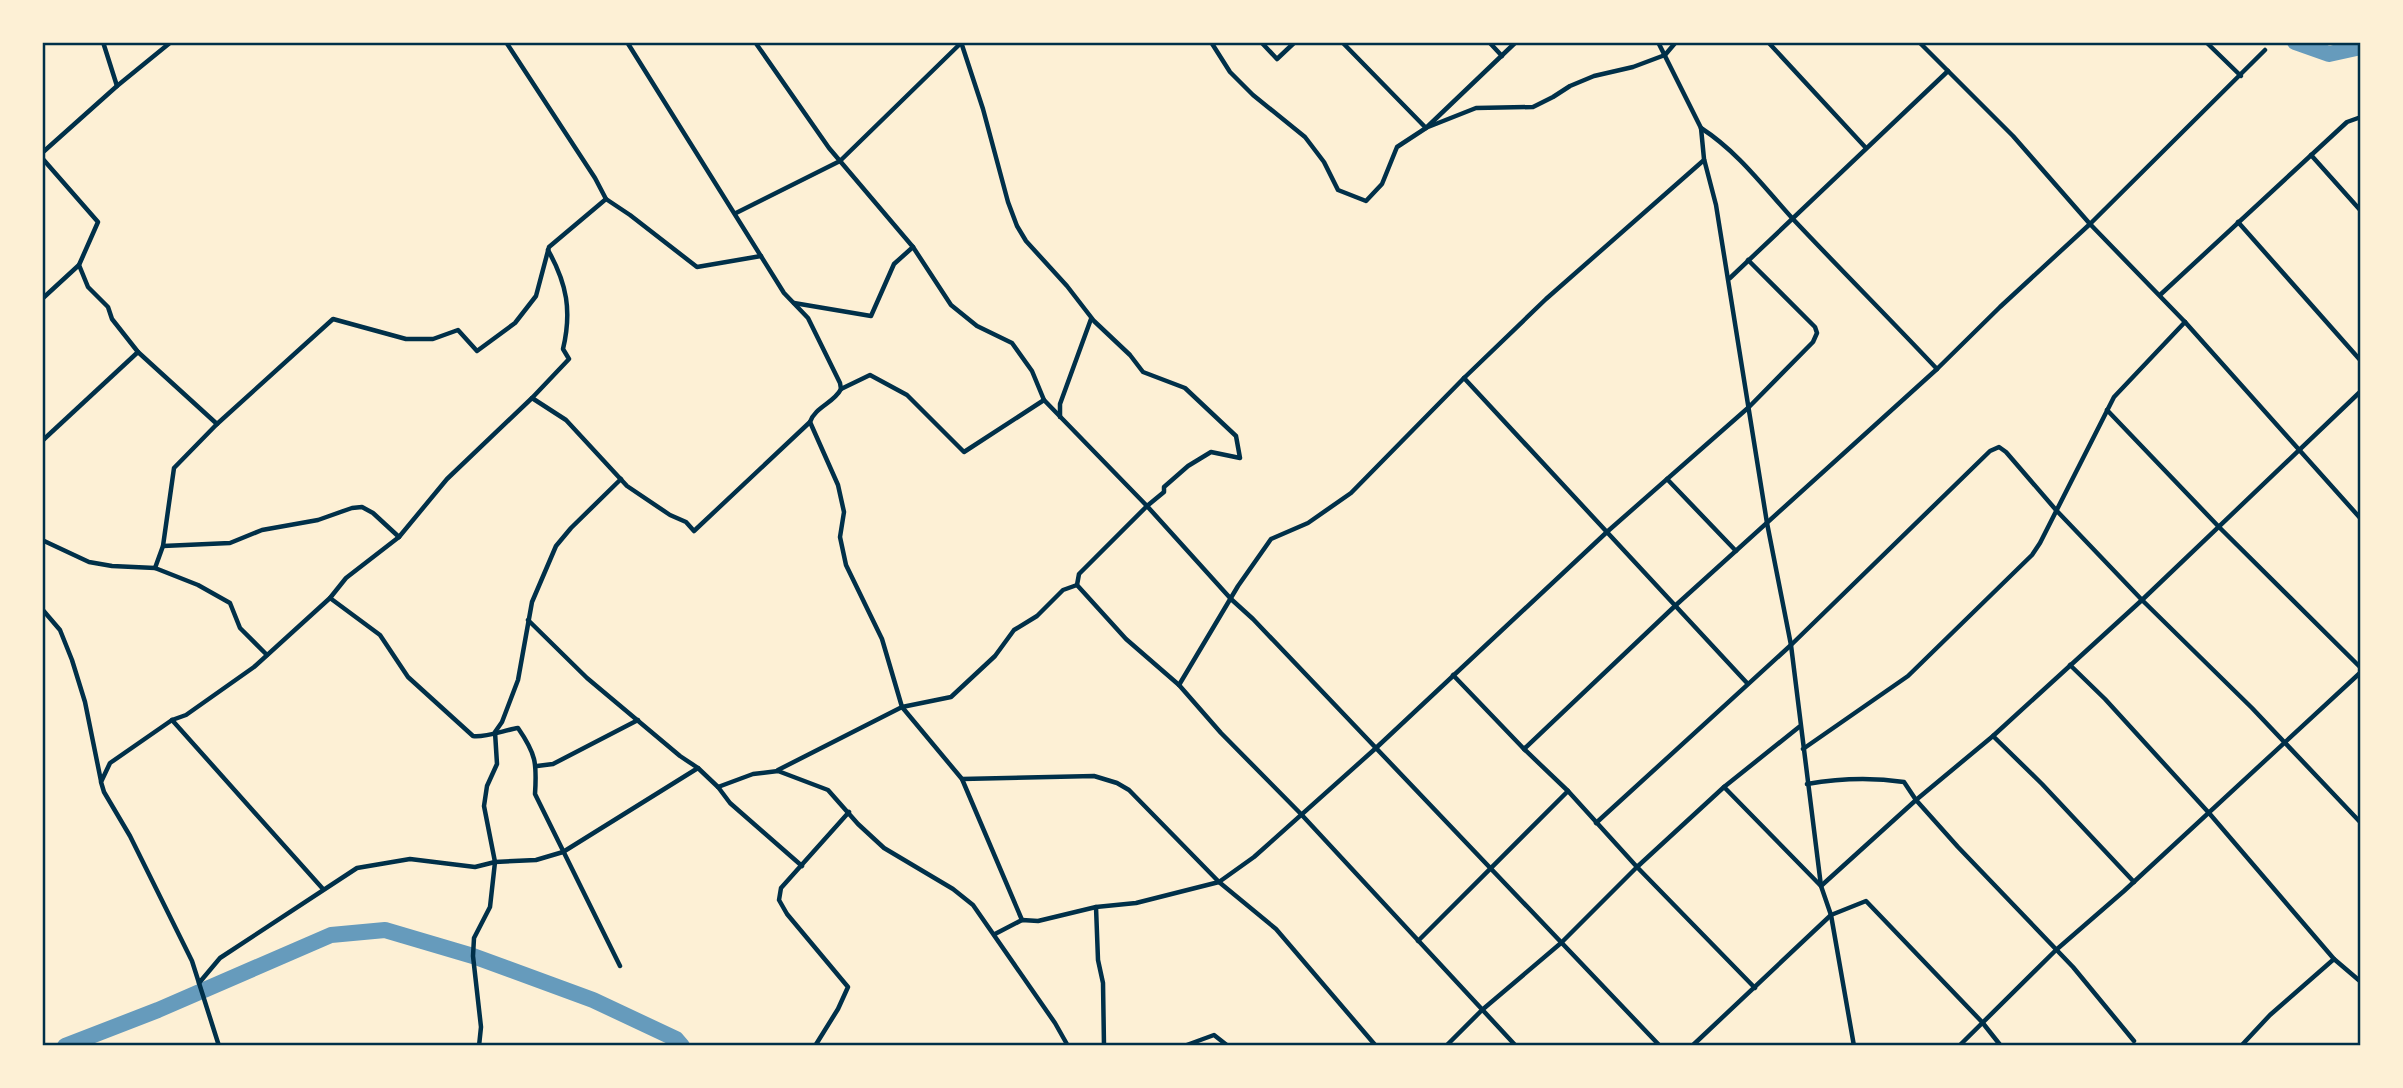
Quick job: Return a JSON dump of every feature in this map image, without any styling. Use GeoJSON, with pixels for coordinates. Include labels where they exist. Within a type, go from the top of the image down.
{"type":"FeatureCollection","features":[{"type":"Feature","properties":{"kind":"street"},"geometry":{"type":"LineString","coordinates":[[103,42],[117,86]]}},
{"type":"Feature","properties":{"kind":"street"},"geometry":{"type":"LineString","coordinates":[[42,299],[79,265],[98,222],[42,155],[117,86],[171,42]]}},
{"type":"Feature","properties":{"kind":"street"},"geometry":{"type":"LineString","coordinates":[[506,42],[606,199],[697,267],[761,256]]}},
{"type":"Feature","properties":{"kind":"street"},"geometry":{"type":"LineString","coordinates":[[627,42],[784,293],[808,318],[841,389]]}},
{"type":"Feature","properties":{"kind":"street"},"geometry":{"type":"LineString","coordinates":[[755,42],[840,161],[913,247],[951,305],[977,326],[1012,343],[1032,371],[1044,400],[1060,418],[1147,506],[1231,599],[1660,1046]]}},
{"type":"Feature","properties":{"kind":"street"},"geometry":{"type":"LineString","coordinates":[[736,213],[840,161],[961,42],[1017,226],[1026,241],[1068,286],[1091,318],[1130,355],[1143,373],[1185,388],[1236,436],[1240,458],[1211,452],[1188,466],[1164,486],[1164,492],[1079,574],[1077,585]]}},
{"type":"Feature","properties":{"kind":"street"},"geometry":{"type":"LineString","coordinates":[[1211,42],[1230,72],[1305,137],[1324,162],[1338,190],[1366,201],[1382,184],[1397,147],[1426,128],[1516,42]]}},
{"type":"Feature","properties":{"kind":"street"},"geometry":{"type":"LineString","coordinates":[[1261,42],[1277,59],[1295,42]]}},
{"type":"Feature","properties":{"kind":"street"},"geometry":{"type":"LineString","coordinates":[[1342,42],[1426,128]]}},
{"type":"Feature","properties":{"kind":"street"},"geometry":{"type":"LineString","coordinates":[[1489,42],[1502,56]]}},
{"type":"Feature","properties":{"kind":"street"},"geometry":{"type":"LineString","coordinates":[[1658,42],[1701,128],[1704,159],[1716,205],[1729,278],[1767,523],[1791,645],[1821,886],[1831,915],[1854,1046]]}},
{"type":"Feature","properties":{"kind":"street"},"geometry":{"type":"LineString","coordinates":[[1426,128],[1476,108],[1533,107],[1587,79],[1665,55],[1676,42]]}},
{"type":"Feature","properties":{"kind":"street"},"geometry":{"type":"LineString","coordinates":[[1768,42],[1866,148]]}},
{"type":"Feature","properties":{"kind":"street"},"geometry":{"type":"LineString","coordinates":[[1919,42],[2013,136],[2090,225],[2185,322],[2361,519]]}},
{"type":"Feature","properties":{"kind":"street"},"geometry":{"type":"LineString","coordinates":[[2206,42],[2241,76]]}},
{"type":"Feature","properties":{"kind":"street"},"geometry":{"type":"LineString","coordinates":[[1524,749],[1676,605],[1937,369],[2090,225],[2265,51]]}},
{"type":"Feature","properties":{"kind":"street"},"geometry":{"type":"LineString","coordinates":[[1729,278],[1948,71]]}},
{"type":"Feature","properties":{"kind":"street"},"geometry":{"type":"LineString","coordinates":[[2160,295],[2347,122],[2361,117]]}},
{"type":"Feature","properties":{"kind":"street"},"geometry":{"type":"LineString","coordinates":[[1701,128],[1722,141],[1937,369]]}},
{"type":"Feature","properties":{"kind":"street"},"geometry":{"type":"LineString","coordinates":[[2311,155],[2361,211]]}},
{"type":"Feature","properties":{"kind":"street"},"geometry":{"type":"LineString","coordinates":[[1179,685],[1238,586],[1270,539],[1308,523],[1351,493],[1546,299],[1704,159]]}},
{"type":"Feature","properties":{"kind":"street"},"geometry":{"type":"LineString","coordinates":[[155,568],[163,546],[174,468],[217,424],[333,318],[406,339],[433,339],[458,330],[477,351],[515,323],[532,303],[548,250],[555,240],[606,199]]}},
{"type":"Feature","properties":{"kind":"street"},"geometry":{"type":"LineString","coordinates":[[2238,222],[2361,361]]}},
{"type":"Feature","properties":{"kind":"street"},"geometry":{"type":"LineString","coordinates":[[793,303],[871,316],[894,264],[913,247]]}},
{"type":"Feature","properties":{"kind":"street"},"geometry":{"type":"LineString","coordinates":[[101,782],[110,763],[172,720],[186,715],[254,667],[330,598],[346,578],[399,537],[447,479],[569,359],[563,349],[568,330],[564,284],[548,250]]}},
{"type":"Feature","properties":{"kind":"street"},"geometry":{"type":"LineString","coordinates":[[995,934],[1023,920],[1038,921],[1096,907],[1136,903],[1219,882],[1254,856],[1376,748],[1608,531],[1749,407],[1813,341],[1817,333],[1815,327],[1748,260]]}},
{"type":"Feature","properties":{"kind":"street"},"geometry":{"type":"LineString","coordinates":[[79,265],[88,287],[108,307],[112,319],[138,352],[217,424]]}},
{"type":"Feature","properties":{"kind":"street"},"geometry":{"type":"LineString","coordinates":[[1060,418],[1060,404],[1091,318]]}},
{"type":"Feature","properties":{"kind":"street"},"geometry":{"type":"LineString","coordinates":[[1803,749],[1908,676],[2032,555],[2097,434],[2107,410],[2123,385],[2185,322]]}},
{"type":"Feature","properties":{"kind":"street"},"geometry":{"type":"LineString","coordinates":[[42,440],[138,352]]}},
{"type":"Feature","properties":{"kind":"street"},"geometry":{"type":"LineString","coordinates":[[532,398],[566,420],[621,479],[670,515],[686,522],[694,531],[810,422],[813,415],[838,395],[841,389],[870,375],[907,395],[964,452],[1044,400]]}},
{"type":"Feature","properties":{"kind":"street"},"geometry":{"type":"LineString","coordinates":[[1464,378],[1746,683]]}},
{"type":"Feature","properties":{"kind":"street"},"geometry":{"type":"LineString","coordinates":[[1821,886],[1916,800],[1993,736],[2142,600],[2361,391]]}},
{"type":"Feature","properties":{"kind":"street"},"geometry":{"type":"LineString","coordinates":[[1959,1046],[2056,950],[2209,813],[2361,670],[2218,527],[2107,410]]}},
{"type":"Feature","properties":{"kind":"street"},"geometry":{"type":"LineString","coordinates":[[810,422],[838,485],[844,512],[840,537],[846,565],[882,639],[902,707],[962,779],[1023,920]]}},
{"type":"Feature","properties":{"kind":"street"},"geometry":{"type":"LineString","coordinates":[[1596,823],[1746,683],[1791,645],[1990,451],[1999,447],[2142,600],[2252,708],[2361,823]]}},
{"type":"Feature","properties":{"kind":"street"},"geometry":{"type":"LineString","coordinates":[[479,1046],[481,1027],[475,985],[474,938],[490,907],[495,862],[484,806],[486,786],[497,764],[495,732],[502,722],[518,680],[532,602],[556,546],[621,479]]}},
{"type":"Feature","properties":{"kind":"street"},"geometry":{"type":"LineString","coordinates":[[1667,479],[1735,551]]}},
{"type":"Feature","properties":{"kind":"street"},"geometry":{"type":"LineString","coordinates":[[163,546],[230,543],[262,530],[318,520],[352,508],[362,508],[373,513],[399,537]]}},
{"type":"Feature","properties":{"kind":"street"},"geometry":{"type":"LineString","coordinates":[[42,540],[89,562],[155,568],[198,585],[230,603],[240,628],[267,655]]}},
{"type":"Feature","properties":{"kind":"street"},"geometry":{"type":"LineString","coordinates":[[718,787],[753,774],[778,771],[902,707],[951,697],[995,656],[1014,630],[1037,616],[1063,590],[1077,585]]}},
{"type":"Feature","properties":{"kind":"street"},"geometry":{"type":"LineString","coordinates":[[1077,585],[1126,639],[1179,685],[1516,1046]]}},
{"type":"Feature","properties":{"kind":"street"},"geometry":{"type":"LineString","coordinates":[[330,598],[380,635],[408,677],[473,736],[481,738],[495,732],[518,728],[533,750],[537,766],[535,794],[620,966]]}},
{"type":"Feature","properties":{"kind":"street"},"geometry":{"type":"LineString","coordinates":[[42,609],[60,631],[72,660],[85,702],[104,792],[130,836],[192,961],[219,1046]]}},
{"type":"Feature","properties":{"kind":"street"},"geometry":{"type":"LineString","coordinates":[[528,620],[587,678],[698,768],[730,803],[802,866]]}},
{"type":"Feature","properties":{"kind":"street"},"geometry":{"type":"LineString","coordinates":[[2070,665],[2105,699],[2209,813],[2334,959],[2361,982]]}},
{"type":"Feature","properties":{"kind":"street"},"geometry":{"type":"LineString","coordinates":[[1453,675],[1755,988]]}},
{"type":"Feature","properties":{"kind":"street"},"geometry":{"type":"LineString","coordinates":[[172,720],[323,889]]}},
{"type":"Feature","properties":{"kind":"street"},"geometry":{"type":"LineString","coordinates":[[537,766],[553,764],[638,720]]}},
{"type":"Feature","properties":{"kind":"street"},"geometry":{"type":"LineString","coordinates":[[1446,1046],[1482,1010],[1561,943],[1637,867],[1724,787],[1800,727]]}},
{"type":"Feature","properties":{"kind":"street"},"geometry":{"type":"LineString","coordinates":[[1993,736],[2042,784],[2133,882]]}},
{"type":"Feature","properties":{"kind":"street"},"geometry":{"type":"LineString","coordinates":[[199,983],[220,958],[357,868],[410,859],[475,867],[495,862],[536,860],[562,852],[698,768]]}},
{"type":"Feature","properties":{"kind":"street"},"geometry":{"type":"LineString","coordinates":[[778,771],[828,790],[884,848],[973,905],[1068,1046]]}},
{"type":"Feature","properties":{"kind":"street"},"geometry":{"type":"LineString","coordinates":[[962,779],[1094,776],[1129,790],[1219,882],[1276,929],[1376,1046]]}},
{"type":"Feature","properties":{"kind":"street"},"geometry":{"type":"LineString","coordinates":[[1807,784],[1836,778],[1905,782],[1916,800],[2056,950],[2134,1041]]}},
{"type":"Feature","properties":{"kind":"street"},"geometry":{"type":"LineString","coordinates":[[1724,787],[1821,886]]}},
{"type":"Feature","properties":{"kind":"street"},"geometry":{"type":"LineString","coordinates":[[1418,942],[1568,792]]}},
{"type":"Feature","properties":{"kind":"street"},"geometry":{"type":"LineString","coordinates":[[816,1046],[848,987],[787,914],[779,900],[781,888],[849,812]]}},
{"type":"Feature","properties":{"kind":"street"},"geometry":{"type":"LineString","coordinates":[[1692,1046],[1831,915],[1866,901],[1982,1022],[2001,1046]]}},
{"type":"Feature","properties":{"kind":"street"},"geometry":{"type":"LineString","coordinates":[[1096,907],[1098,960],[1103,983],[1104,1046]]}},
{"type":"Feature","properties":{"kind":"street"},"geometry":{"type":"LineString","coordinates":[[2241,1046],[2334,959]]}},
{"type":"Feature","properties":{"kind":"street"},"geometry":{"type":"LineString","coordinates":[[1184,1046],[1214,1035],[1228,1046]]}},
{"type":"Feature","properties":{"kind":"waterway"},"geometry":{"type":"LineString","coordinates":[[2295,42],[2329,54],[2361,47]]}},
{"type":"Feature","properties":{"kind":"waterway"},"geometry":{"type":"LineString","coordinates":[[65,1046],[158,1010],[331,935],[385,930],[473,956],[593,1000],[676,1039],[682,1046]]}}]}
